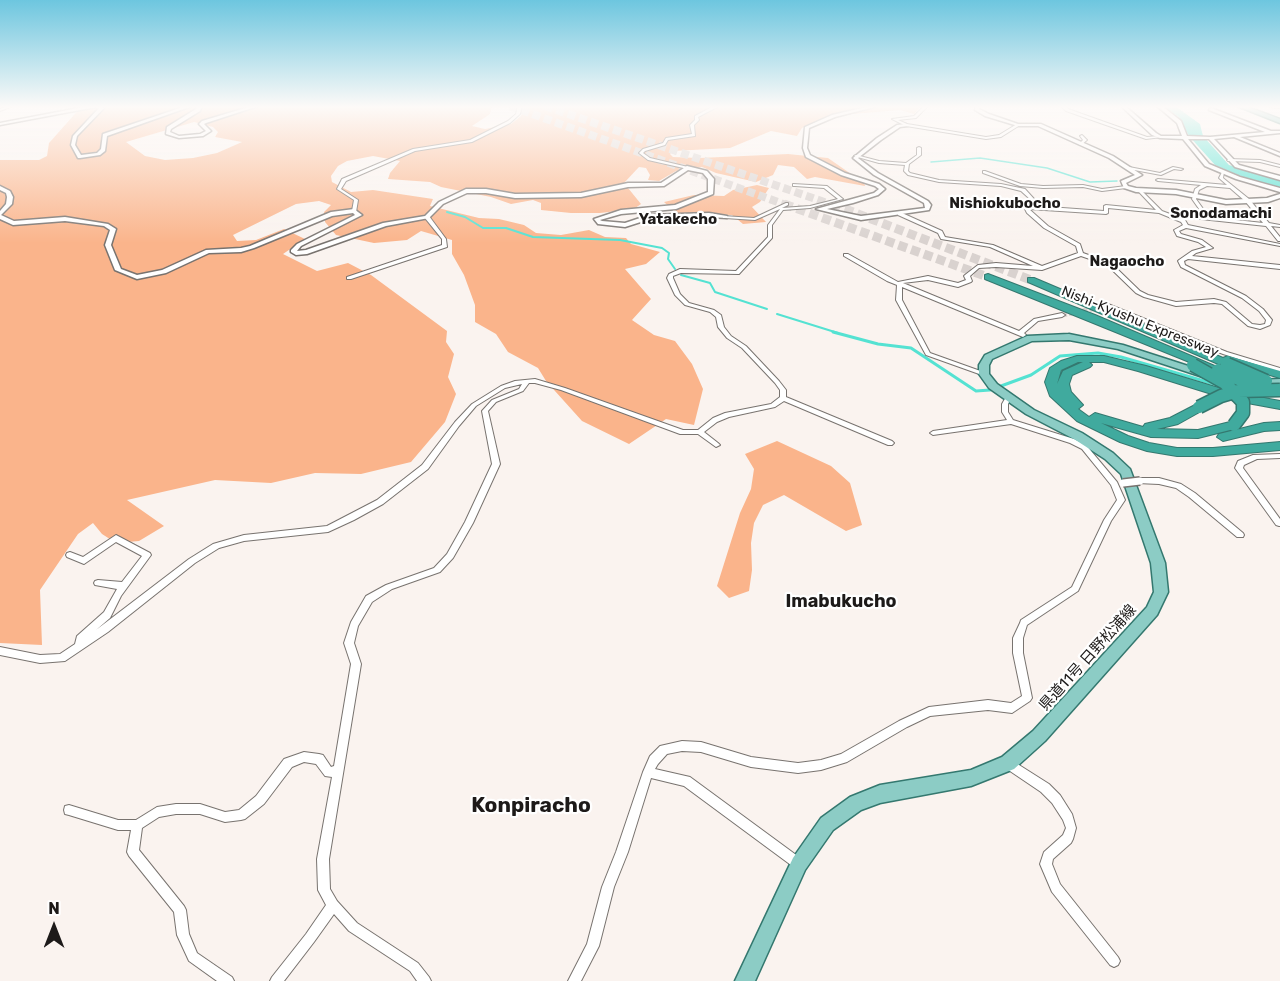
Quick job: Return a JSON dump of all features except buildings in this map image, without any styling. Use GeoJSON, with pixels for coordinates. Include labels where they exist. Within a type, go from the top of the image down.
{"type":"FeatureCollection","features":[{"type":"Feature","properties":{"kind":"highway","name":"Nishi-Kyushu Expressway"},"geometry":{"type":"LineString","coordinates":[[988,277],[1280,389]]}},
{"type":"Feature","properties":{"kind":"highway","name":"Nishi-Kyushu Expressway"},"geometry":{"type":"LineString","coordinates":[[1031,280],[1084,302],[1222,367],[1280,398]]}},
{"type":"Feature","properties":{"kind":"highway"},"geometry":{"type":"LineString","coordinates":[[1012,286],[1193,365],[1225,383],[1243,402],[1243,413],[1234,425],[1218,430],[1186,434],[1151,434],[1102,421],[1073,402],[1065,393],[1063,384],[1067,372],[1083,365],[1108,365],[1137,372],[1213,398],[1280,412]]}},
{"type":"Feature","properties":{"kind":"highway"},"geometry":{"type":"LineString","coordinates":[[1084,302],[1234,362],[1277,375]]}},
{"type":"Feature","properties":{"kind":"highway"},"geometry":{"type":"LineString","coordinates":[[1280,405],[1231,396],[1142,368],[1104,359],[1077,359],[1056,368],[1051,382],[1056,396],[1081,418],[1105,431],[1147,447],[1177,452],[1213,452],[1280,446]]}},
{"type":"Feature","properties":{"kind":"highway"},"geometry":{"type":"LineString","coordinates":[[1126,428],[1161,426],[1221,396],[1238,391],[1280,389]]}},
{"type":"Feature","properties":{"kind":"highway"},"geometry":{"type":"LineString","coordinates":[[1105,431],[1147,440],[1191,443],[1251,429],[1280,426]]}},
{"type":"Feature","properties":{"kind":"main road"},"geometry":{"type":"LineString","coordinates":[[984,374],[984,365],[988,357],[1025,335],[1090,340],[1120,347],[1210,377],[1255,383],[1277,375]]}},
{"type":"Feature","properties":{"kind":"main road","name":"県道11号 日野松浦線"},"geometry":{"type":"LineString","coordinates":[[745,981],[799,864],[827,824],[856,803],[880,794],[971,778],[1008,763],[1039,736],[1152,611],[1161,592],[1158,563],[1126,472],[1109,456],[1078,436],[1030,412],[1008,398],[993,386],[984,374]]}},
{"type":"Feature","properties":{"kind":"street"},"geometry":{"type":"LineString","coordinates":[[77,152],[80,157],[101,152]]}},
{"type":"Feature","properties":{"kind":"street"},"geometry":{"type":"LineString","coordinates":[[354,211],[356,200],[339,189],[344,180],[410,152]]}},
{"type":"Feature","properties":{"kind":"street"},"geometry":{"type":"LineString","coordinates":[[642,152],[649,159],[705,171],[711,179],[711,194],[676,207],[621,212],[597,219],[600,223],[625,225],[649,218],[709,214],[754,219],[777,207],[798,203],[854,218],[927,209],[928,205],[857,162],[856,156]]}},
{"type":"Feature","properties":{"kind":"street"},"geometry":{"type":"LineString","coordinates":[[806,152],[808,156],[843,174],[877,185],[882,189],[876,194],[851,202],[819,209]]}},
{"type":"Feature","properties":{"kind":"street"},"geometry":{"type":"LineString","coordinates":[[856,156],[862,152]]}},
{"type":"Feature","properties":{"kind":"street"},"geometry":{"type":"LineString","coordinates":[[856,156],[879,162],[907,164],[919,155],[919,152]]}},
{"type":"Feature","properties":{"kind":"street"},"geometry":{"type":"LineString","coordinates":[[1098,152],[1139,175],[1123,182],[1126,187]]}},
{"type":"Feature","properties":{"kind":"street"},"geometry":{"type":"LineString","coordinates":[[1197,152],[1207,165],[1223,173],[1280,190]]}},
{"type":"Feature","properties":{"kind":"street"},"geometry":{"type":"LineString","coordinates":[[1221,152],[1244,169],[1280,178]]}},
{"type":"Feature","properties":{"kind":"street"},"geometry":{"type":"LineString","coordinates":[[1229,160],[1260,160],[1280,166]]}},
{"type":"Feature","properties":{"kind":"street"},"geometry":{"type":"LineString","coordinates":[[907,164],[906,171],[909,174],[939,181],[1001,185],[1023,190],[1033,200],[1033,207]]}},
{"type":"Feature","properties":{"kind":"street"},"geometry":{"type":"LineString","coordinates":[[354,211],[359,215],[299,245],[293,251],[308,252],[385,224],[427,217],[441,203],[466,191],[486,191],[515,196],[581,195],[628,185],[662,185],[687,168]]}},
{"type":"Feature","properties":{"kind":"street"},"geometry":{"type":"LineString","coordinates":[[1130,168],[1161,174],[1173,168],[1181,169]]}},
{"type":"Feature","properties":{"kind":"street"},"geometry":{"type":"LineString","coordinates":[[984,172],[1020,185],[1083,186],[1102,190],[1126,187],[1226,202],[1268,200],[1280,196]]}},
{"type":"Feature","properties":{"kind":"street"},"geometry":{"type":"LineString","coordinates":[[1223,173],[1221,178],[1247,200],[1280,240]]}},
{"type":"Feature","properties":{"kind":"street"},"geometry":{"type":"LineString","coordinates":[[1158,180],[1232,187]]}},
{"type":"Feature","properties":{"kind":"street"},"geometry":{"type":"LineString","coordinates":[[0,651],[40,659],[62,658],[192,561],[216,546],[244,538],[328,529],[380,502],[425,467],[474,405],[503,387],[517,382],[527,381],[563,389],[682,432],[700,432],[715,420],[726,415],[774,406],[783,398],[783,390],[777,382],[744,347],[729,337],[721,327],[719,316],[712,311],[687,304],[678,295],[670,278],[671,275],[680,272],[737,273],[770,237],[770,225],[782,209],[810,207],[841,199],[825,187],[795,185]]}},
{"type":"Feature","properties":{"kind":"street"},"geometry":{"type":"LineString","coordinates":[[1194,196],[1197,189],[1204,185]]}},
{"type":"Feature","properties":{"kind":"street"},"geometry":{"type":"LineString","coordinates":[[0,188],[8,192],[10,197],[9,204],[0,215],[13,223],[65,219],[106,225],[112,229],[108,245],[118,270],[137,277],[164,272],[208,251],[242,250],[252,247],[313,220],[354,211]]}},
{"type":"Feature","properties":{"kind":"street"},"geometry":{"type":"LineString","coordinates":[[1141,191],[1160,212],[1183,221],[1186,226]]}},
{"type":"Feature","properties":{"kind":"street"},"geometry":{"type":"LineString","coordinates":[[1194,196],[1208,218]]}},
{"type":"Feature","properties":{"kind":"street"},"geometry":{"type":"LineString","coordinates":[[1081,254],[1078,245],[1046,227],[1026,207],[1106,213],[1106,206],[1280,226]]}},
{"type":"Feature","properties":{"kind":"street"},"geometry":{"type":"LineString","coordinates":[[900,214],[940,232],[943,238],[991,246],[1042,268]]}},
{"type":"Feature","properties":{"kind":"street"},"geometry":{"type":"LineString","coordinates":[[349,279],[445,246],[444,238],[427,217]]}},
{"type":"Feature","properties":{"kind":"street"},"geometry":{"type":"LineString","coordinates":[[900,282],[928,278],[958,285],[969,281],[967,276],[978,267],[996,265],[1042,268],[1081,254],[1109,264],[1138,292],[1146,296],[1176,304],[1214,301],[1231,308],[1250,325],[1260,327],[1267,325],[1269,320],[1267,315],[1244,297],[1183,266],[1181,261],[1194,252],[1210,248],[1200,241],[1184,238],[1176,230],[1186,226],[1280,245]]}},
{"type":"Feature","properties":{"kind":"street"},"geometry":{"type":"LineString","coordinates":[[846,255],[889,280],[900,282],[1025,335],[1036,320],[1062,315]]}},
{"type":"Feature","properties":{"kind":"street"},"geometry":{"type":"LineString","coordinates":[[1188,258],[1280,267]]}},
{"type":"Feature","properties":{"kind":"street"},"geometry":{"type":"LineString","coordinates":[[900,282],[900,300],[928,354],[984,374]]}},
{"type":"Feature","properties":{"kind":"street"},"geometry":{"type":"LineString","coordinates":[[1108,306],[1277,375]]}},
{"type":"Feature","properties":{"kind":"street"},"geometry":{"type":"LineString","coordinates":[[425,981],[414,967],[352,927],[333,905],[324,890],[323,859],[356,664],[349,643],[354,625],[369,599],[389,587],[437,570],[450,556],[469,523],[496,465],[485,411],[494,401],[521,390],[527,381]]}},
{"type":"Feature","properties":{"kind":"street"},"geometry":{"type":"LineString","coordinates":[[783,398],[890,443]]}},
{"type":"Feature","properties":{"kind":"street"},"geometry":{"type":"LineString","coordinates":[[1008,398],[1005,412],[1011,422]]}},
{"type":"Feature","properties":{"kind":"street"},"geometry":{"type":"LineString","coordinates":[[574,981],[593,946],[608,887],[648,772],[654,760],[664,750],[682,746],[700,747],[751,762],[798,768],[821,765],[843,758],[929,712],[988,705],[1012,708],[1027,698],[1018,653],[1018,638],[1023,623],[1075,589],[1120,500],[1119,484],[1084,447],[1011,422],[933,433]]}},
{"type":"Feature","properties":{"kind":"street"},"geometry":{"type":"LineString","coordinates":[[700,432],[716,445]]}},
{"type":"Feature","properties":{"kind":"street"},"geometry":{"type":"LineString","coordinates":[[1279,523],[1239,468],[1241,463],[1256,456],[1280,456]]}},
{"type":"Feature","properties":{"kind":"street"},"geometry":{"type":"LineString","coordinates":[[1119,484],[1160,481],[1178,486],[1240,535]]}},
{"type":"Feature","properties":{"kind":"street"},"geometry":{"type":"LineString","coordinates":[[70,555],[84,561],[116,538],[147,555],[124,586],[107,615],[80,639],[80,646]]}},
{"type":"Feature","properties":{"kind":"street"},"geometry":{"type":"LineString","coordinates":[[98,583],[124,586]]}},
{"type":"Feature","properties":{"kind":"street"},"geometry":{"type":"LineString","coordinates":[[69,810],[118,825],[137,825],[157,812],[176,809],[200,809],[225,817],[240,815],[260,800],[288,763],[304,757],[319,759],[329,772],[339,771]]}},
{"type":"Feature","properties":{"kind":"street"},"geometry":{"type":"LineString","coordinates":[[1008,763],[1056,799],[1068,818],[1071,828],[1067,839],[1048,856],[1046,864],[1056,888],[1114,961]]}},
{"type":"Feature","properties":{"kind":"street"},"geometry":{"type":"LineString","coordinates":[[648,772],[686,781],[799,864]]}},
{"type":"Feature","properties":{"kind":"street"},"geometry":{"type":"LineString","coordinates":[[137,825],[133,852],[180,910],[183,935],[193,957],[228,981]]}},
{"type":"Feature","properties":{"kind":"street"},"geometry":{"type":"LineString","coordinates":[[276,981],[333,905]]}},
{"type":"Feature","properties":{"kind":"shaded area"},"geometry":{"type":"Polygon","coordinates":[[[48,152],[139,152],[145,156],[165,160],[193,158],[220,152],[672,152],[670,154],[673,157],[699,158],[788,154],[828,158],[865,186],[815,177],[807,179],[794,167],[778,165],[773,175],[756,182],[716,173],[702,167],[676,171],[659,181],[648,180],[650,175],[646,168],[639,167],[624,183],[641,204],[634,209],[600,213],[571,213],[541,210],[541,203],[533,200],[511,204],[491,197],[441,187],[430,182],[388,179],[400,161],[373,156],[347,161],[338,166],[331,176],[332,182],[351,192],[373,190],[433,199],[430,206],[479,218],[499,219],[524,225],[536,233],[561,235],[589,230],[605,237],[626,238],[631,244],[660,252],[646,264],[625,269],[651,299],[632,320],[654,335],[675,341],[692,364],[703,389],[694,425],[666,419],[629,444],[582,421],[546,381],[538,368],[508,352],[496,334],[475,322],[475,305],[464,275],[452,254],[452,240],[421,231],[407,240],[374,243],[336,235],[325,222],[324,212],[331,205],[319,201],[296,204],[233,235],[237,241],[256,240],[284,229],[305,239],[283,254],[317,271],[348,263],[371,275],[447,331],[446,342],[454,354],[448,377],[456,394],[445,422],[411,462],[361,474],[315,473],[271,483],[215,480],[127,500],[164,526],[139,541],[116,543],[102,534],[93,523],[78,534],[40,590],[42,645],[0,643],[0,160],[39,160],[47,156],[48,152]]]}},
{"type":"Feature","properties":{"kind":"shaded area"},"geometry":{"type":"Polygon","coordinates":[[[757,185],[769,188],[760,202],[752,207],[766,222],[743,224],[732,215],[676,213],[664,202],[694,195],[724,196],[733,190],[757,185]]]}},
{"type":"Feature","properties":{"kind":"shaded area"},"geometry":{"type":"Polygon","coordinates":[[[777,441],[831,466],[850,483],[862,525],[846,531],[784,495],[763,505],[754,523],[749,591],[729,598],[717,586],[740,513],[751,489],[754,469],[745,454],[777,441]]]}},
{"type":"Feature","properties":{"kind":"water"},"geometry":{"type":"Polygon","coordinates":[[[1203,152],[1217,152],[1229,165],[1280,180],[1280,188],[1250,180],[1215,165],[1203,152]]]}},
{"type":"Feature","properties":{"kind":"waterway"},"geometry":{"type":"LineString","coordinates":[[931,162],[980,158],[1047,168],[1090,182],[1117,181]]}},
{"type":"Feature","properties":{"kind":"waterway"},"geometry":{"type":"LineString","coordinates":[[447,212],[465,217],[483,228],[506,228],[533,237],[620,240],[662,248],[669,253],[668,259],[675,269]]}},
{"type":"Feature","properties":{"kind":"waterway"},"geometry":{"type":"LineString","coordinates":[[681,275],[710,283],[715,292],[767,309]]}},
{"type":"Feature","properties":{"kind":"waterway"},"geometry":{"type":"LineString","coordinates":[[777,314],[838,333]]}},
{"type":"Feature","properties":{"kind":"waterway"},"geometry":{"type":"LineString","coordinates":[[833,332],[878,344],[911,348],[976,391],[990,390]]}},
{"type":"Feature","properties":{"kind":"waterway"},"geometry":{"type":"LineString","coordinates":[[1001,386],[1031,375],[1060,356],[1098,353],[1121,357],[1218,385]]}},
{"type":"Feature","properties":{"kind":"tunnel"},"geometry":{"type":"LineString","coordinates":[[638,152],[789,206]]}},
{"type":"Feature","properties":{"kind":"tunnel"},"geometry":{"type":"LineString","coordinates":[[678,152],[836,206]]}},
{"type":"Feature","properties":{"kind":"tunnel"},"geometry":{"type":"LineString","coordinates":[[784,204],[988,277]]}},
{"type":"Feature","properties":{"kind":"tunnel"},"geometry":{"type":"LineString","coordinates":[[832,204],[1031,280]]}},
{"type":"Feature","properties":{"kind":"tunnel"},"geometry":{"type":"LineString","coordinates":[[1062,315],[1108,306]]}},
{"type":"Feature","properties":{"kind":"district","name":"Nishiokubocho"},"geometry":{"type":"Point","coordinates":[1005,204]}},
{"type":"Feature","properties":{"kind":"district","name":"Sonodamachi"},"geometry":{"type":"Point","coordinates":[1221,214]}},
{"type":"Feature","properties":{"kind":"district","name":"Yatakecho"},"geometry":{"type":"Point","coordinates":[678,220]}},
{"type":"Feature","properties":{"kind":"district","name":"Nagaocho"},"geometry":{"type":"Point","coordinates":[1127,262]}},
{"type":"Feature","properties":{"kind":"district","name":"Imabukucho"},"geometry":{"type":"Point","coordinates":[841,602]}},
{"type":"Feature","properties":{"kind":"district","name":"Konpiracho"},"geometry":{"type":"Point","coordinates":[531,806]}}]}
